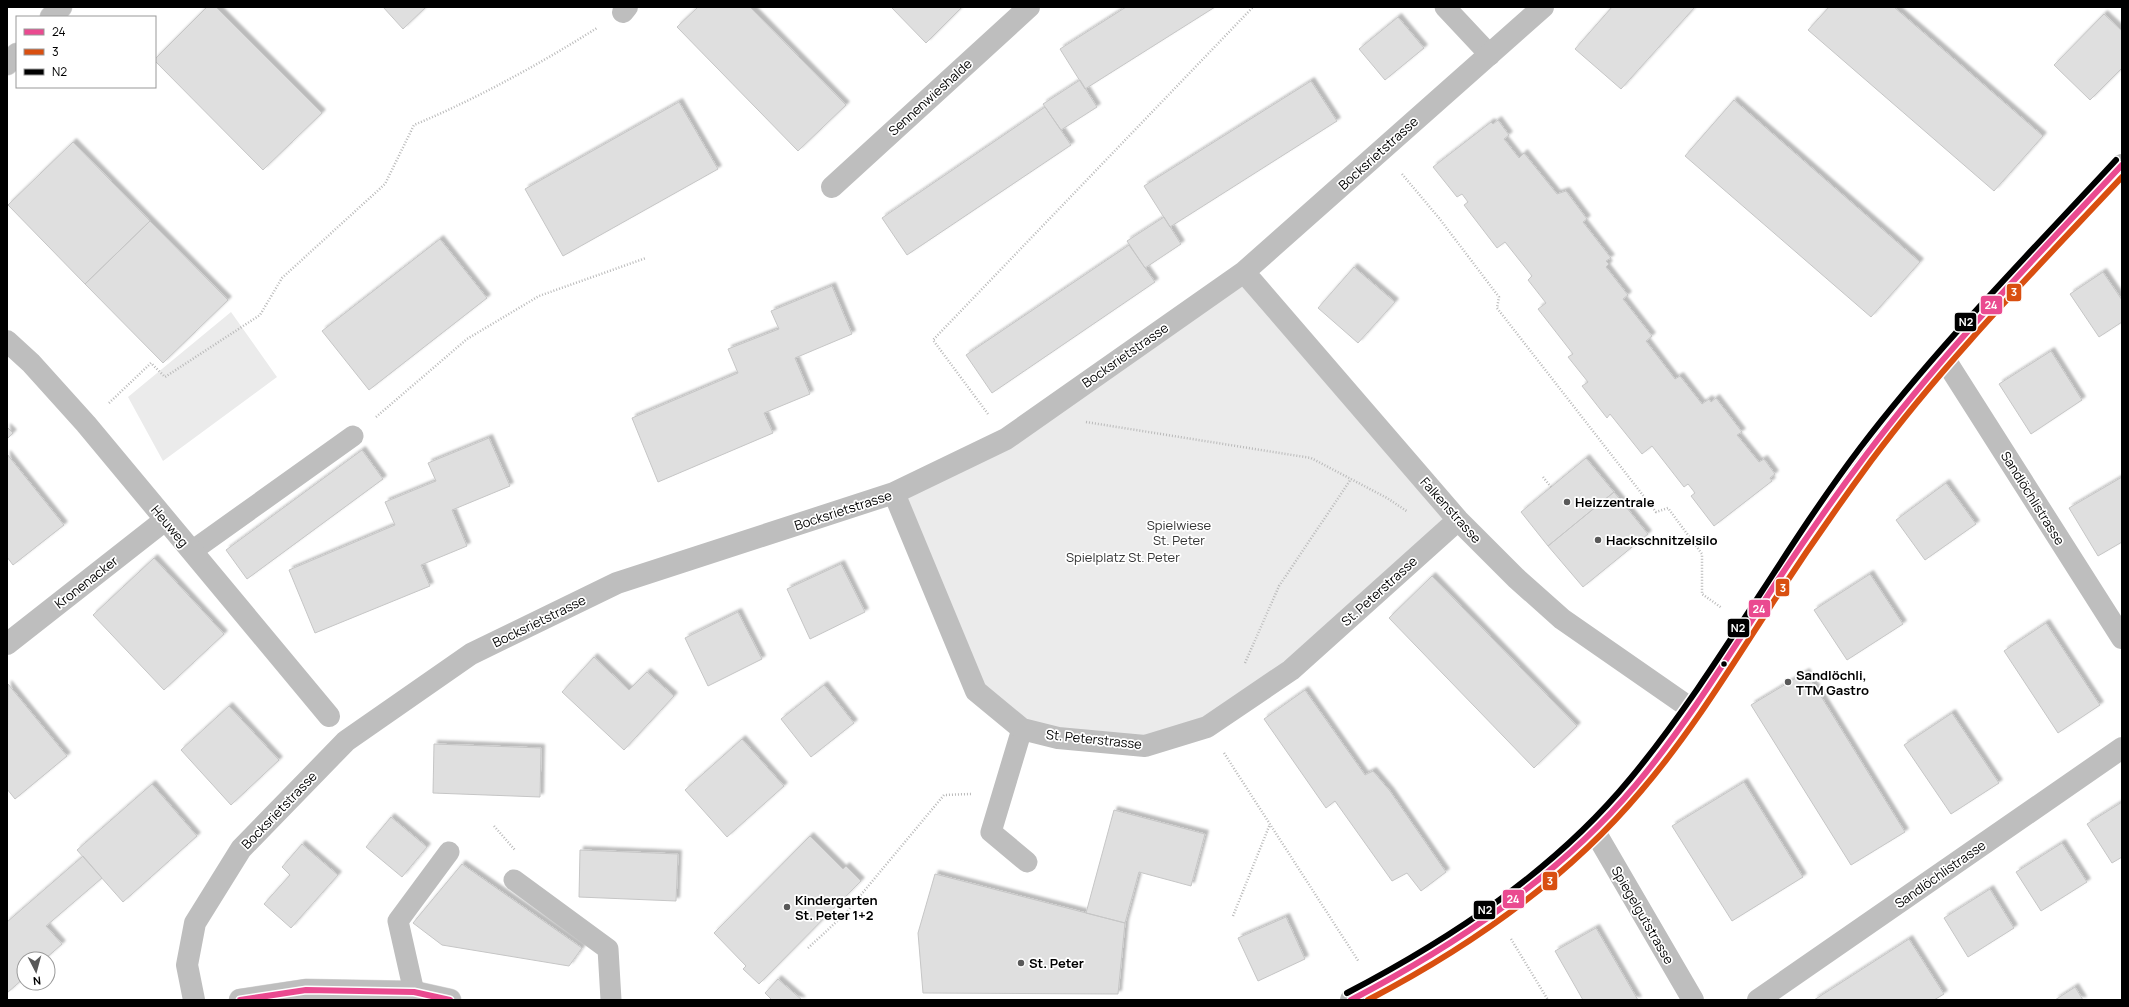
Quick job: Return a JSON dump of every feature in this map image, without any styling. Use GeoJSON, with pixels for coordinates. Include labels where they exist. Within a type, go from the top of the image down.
{"type":"FeatureCollection","features":[{"type":"Feature","properties":{"kind":"street"},"geometry":{"type":"LineString","coordinates":[[52,16],[62,7]]}},
{"type":"Feature","properties":{"kind":"street","name":"Sennenwieshalde"},"geometry":{"type":"LineString","coordinates":[[832,187],[1029,7]]}},
{"type":"Feature","properties":{"kind":"street","name":"Bocksrietstrasse"},"geometry":{"type":"LineString","coordinates":[[194,1000],[187,965],[195,923],[240,849],[346,741],[471,654],[617,583],[894,493],[1006,439],[1244,272],[1543,7]]}},
{"type":"Feature","properties":{"kind":"street"},"geometry":{"type":"LineString","coordinates":[[7,64],[16,55]]}},
{"type":"Feature","properties":{"kind":"street"},"geometry":{"type":"LineString","coordinates":[[1351,1000],[1375,988],[1495,913],[1543,876],[1594,830],[1634,786],[1693,710],[1748,624],[1834,496],[1944,358],[2122,165]]}},
{"type":"Feature","properties":{"kind":"street","name":"Falkenstrasse"},"geometry":{"type":"LineString","coordinates":[[1244,272],[1458,520],[1516,578],[1562,619],[1693,710]]}},
{"type":"Feature","properties":{"kind":"street","name":"Heuweg"},"geometry":{"type":"LineString","coordinates":[[7,341],[31,363],[86,424],[329,716]]}},
{"type":"Feature","properties":{"kind":"street","name":"Sandlöchlistrasse"},"geometry":{"type":"LineString","coordinates":[[1944,358],[2114,608],[2122,638]]}},
{"type":"Feature","properties":{"kind":"street","name":"St. Peterstrasse"},"geometry":{"type":"LineString","coordinates":[[894,493],[976,691],[1022,729],[1058,738],[1145,746],[1207,727],[1291,670],[1458,520]]}},
{"type":"Feature","properties":{"kind":"street","name":"Kronenacker"},"geometry":{"type":"LineString","coordinates":[[7,644],[165,520]]}},
{"type":"Feature","properties":{"kind":"street","name":"Sandlöchlistrasse"},"geometry":{"type":"LineString","coordinates":[[1758,1000],[2122,748]]}},
{"type":"Feature","properties":{"kind":"street","name":"Spiegelgutstrasse"},"geometry":{"type":"LineString","coordinates":[[1594,830],[1693,1000]]}},
{"type":"Feature","properties":{"kind":"street"},"geometry":{"type":"LineString","coordinates":[[240,1000],[306,990],[412,996],[450,1000]]}},
{"type":"Feature","properties":{"kind":"lane"},"geometry":{"type":"LineString","coordinates":[[1445,7],[1490,54]]}},
{"type":"Feature","properties":{"kind":"lane"},"geometry":{"type":"LineString","coordinates":[[192,551],[353,436]]}},
{"type":"Feature","properties":{"kind":"lane"},"geometry":{"type":"LineString","coordinates":[[1022,729],[991,832],[1027,862]]}},
{"type":"Feature","properties":{"kind":"lane"},"geometry":{"type":"LineString","coordinates":[[412,996],[398,921],[450,852]]}},
{"type":"Feature","properties":{"kind":"lane"},"geometry":{"type":"LineString","coordinates":[[514,880],[608,949],[611,1000]]}},
{"type":"Feature","properties":{"kind":"path"},"geometry":{"type":"LineString","coordinates":[[1006,439],[933,340],[1253,7]]}},
{"type":"Feature","properties":{"kind":"path"},"geometry":{"type":"LineString","coordinates":[[86,424],[152,363],[165,377],[260,315],[282,278],[385,184],[414,125],[451,109],[537,65],[625,10]]}},
{"type":"Feature","properties":{"kind":"path"},"geometry":{"type":"LineString","coordinates":[[1383,149],[1439,218],[1499,297],[1497,308],[1656,512],[1668,508],[1702,554],[1702,594],[1748,624]]}},
{"type":"Feature","properties":{"kind":"path"},"geometry":{"type":"LineString","coordinates":[[353,436],[474,335],[539,296],[646,258]]}},
{"type":"Feature","properties":{"kind":"path"},"geometry":{"type":"LineString","coordinates":[[1040,415],[1311,458],[1386,498]]}},
{"type":"Feature","properties":{"kind":"path"},"geometry":{"type":"LineString","coordinates":[[1543,477],[1551,487]]}},
{"type":"Feature","properties":{"kind":"path"},"geometry":{"type":"LineString","coordinates":[[1242,668],[1279,586],[1351,479]]}},
{"type":"Feature","properties":{"kind":"path"},"geometry":{"type":"LineString","coordinates":[[1207,727],[1375,988]]}},
{"type":"Feature","properties":{"kind":"path"},"geometry":{"type":"LineString","coordinates":[[808,948],[845,914],[944,795],[1003,792]]}},
{"type":"Feature","properties":{"kind":"path"},"geometry":{"type":"LineString","coordinates":[[1233,916],[1270,824]]}},
{"type":"Feature","properties":{"kind":"path"},"geometry":{"type":"LineString","coordinates":[[1495,913],[1548,1000]]}},
{"type":"Feature","properties":{"kind":"green space","name":"Spielwiese St. Peter"},"geometry":{"type":"Polygon","coordinates":[[[1244,272],[1458,520],[1207,727],[1145,746],[1058,738],[976,691],[894,493],[1006,439],[1244,272]]]}},
{"type":"Feature","properties":{"kind":"green space"},"geometry":{"type":"Polygon","coordinates":[[[231,312],[277,377],[163,461],[128,397],[231,312]]]}},
{"type":"Feature","properties":{"kind":"building"},"geometry":{"type":"Polygon","coordinates":[[[207,7],[216,7],[322,113],[263,170],[156,62],[156,58],[207,7]]]}},
{"type":"Feature","properties":{"kind":"building"},"geometry":{"type":"Polygon","coordinates":[[[383,7],[426,7],[403,29],[383,7]]]}},
{"type":"Feature","properties":{"kind":"building"},"geometry":{"type":"Polygon","coordinates":[[[698,7],[750,7],[846,105],[798,151],[677,27],[698,7]]]}},
{"type":"Feature","properties":{"kind":"building"},"geometry":{"type":"Polygon","coordinates":[[[891,7],[962,7],[926,43],[891,7]]]}},
{"type":"Feature","properties":{"kind":"building"},"geometry":{"type":"Polygon","coordinates":[[[1126,7],[1215,7],[1085,89],[1060,49],[1126,7]]]}},
{"type":"Feature","properties":{"kind":"building"},"geometry":{"type":"Polygon","coordinates":[[[1612,7],[1695,7],[1621,89],[1575,49],[1612,7]]]}},
{"type":"Feature","properties":{"kind":"building"},"geometry":{"type":"Polygon","coordinates":[[[1829,7],[1894,7],[2043,136],[1994,191],[1808,30],[1829,7]]]}},
{"type":"Feature","properties":{"kind":"building"},"geometry":{"type":"Polygon","coordinates":[[[2104,14],[2122,31],[2122,68],[2090,100],[2054,65],[2104,14]]]}},
{"type":"Feature","properties":{"kind":"building"},"geometry":{"type":"Polygon","coordinates":[[[1398,17],[1424,48],[1385,80],[1359,49],[1398,17]]]}},
{"type":"Feature","properties":{"kind":"building"},"geometry":{"type":"Polygon","coordinates":[[[1080,80],[1097,107],[1061,130],[1043,104],[1080,80]]]}},
{"type":"Feature","properties":{"kind":"building"},"geometry":{"type":"Polygon","coordinates":[[[1311,81],[1337,121],[1170,227],[1144,186],[1311,81]]]}},
{"type":"Feature","properties":{"kind":"building"},"geometry":{"type":"Polygon","coordinates":[[[1734,100],[1920,262],[1871,317],[1685,156],[1734,100]]]}},
{"type":"Feature","properties":{"kind":"building"},"geometry":{"type":"Polygon","coordinates":[[[679,102],[718,169],[563,256],[525,189],[679,102]]]}},
{"type":"Feature","properties":{"kind":"building"},"geometry":{"type":"Polygon","coordinates":[[[1045,107],[1071,145],[907,255],[882,218],[1045,107]]]}},
{"type":"Feature","properties":{"kind":"building"},"geometry":{"type":"Polygon","coordinates":[[[1498,120],[1509,135],[1504,139],[1519,158],[1524,153],[1557,194],[1566,191],[1587,219],[1583,222],[1611,258],[1606,261],[1609,264],[1606,267],[1628,295],[1623,299],[1652,336],[1646,341],[1675,379],[1680,376],[1702,404],[1709,399],[1711,402],[1716,398],[1742,432],[1737,435],[1759,462],[1764,459],[1775,474],[1770,478],[1772,481],[1714,526],[1691,496],[1695,493],[1692,489],[1688,484],[1684,487],[1652,446],[1642,454],[1610,414],[1607,418],[1582,386],[1588,382],[1568,357],[1573,354],[1538,309],[1546,303],[1528,280],[1532,276],[1505,242],[1497,248],[1464,205],[1468,202],[1462,194],[1457,197],[1433,167],[1491,122],[1493,124],[1498,120]]]}},
{"type":"Feature","properties":{"kind":"building"},"geometry":{"type":"Polygon","coordinates":[[[73,142],[150,221],[85,284],[8,205],[73,142]]]}},
{"type":"Feature","properties":{"kind":"building"},"geometry":{"type":"Polygon","coordinates":[[[1164,217],[1181,244],[1145,268],[1127,241],[1164,217]]]}},
{"type":"Feature","properties":{"kind":"building"},"geometry":{"type":"Polygon","coordinates":[[[150,221],[228,300],[163,363],[85,284],[150,221]]]}},
{"type":"Feature","properties":{"kind":"building"},"geometry":{"type":"Polygon","coordinates":[[[440,239],[487,298],[369,390],[322,331],[440,239]]]}},
{"type":"Feature","properties":{"kind":"building"},"geometry":{"type":"Polygon","coordinates":[[[1129,245],[1155,282],[992,393],[966,355],[1129,245]]]}},
{"type":"Feature","properties":{"kind":"building"},"geometry":{"type":"Polygon","coordinates":[[[1354,267],[1395,302],[1358,343],[1318,308],[1354,267]]]}},
{"type":"Feature","properties":{"kind":"building"},"geometry":{"type":"Polygon","coordinates":[[[2103,272],[2122,300],[2122,322],[2099,337],[2070,294],[2103,272]]]}},
{"type":"Feature","properties":{"kind":"building"},"geometry":{"type":"Polygon","coordinates":[[[832,286],[852,334],[795,358],[810,394],[764,413],[773,433],[658,482],[632,418],[738,373],[728,349],[779,329],[771,311],[832,286]]]}},
{"type":"Feature","properties":{"kind":"building"},"geometry":{"type":"Polygon","coordinates":[[[2051,351],[2082,400],[2031,434],[1999,384],[2051,351]]]}},
{"type":"Feature","properties":{"kind":"building"},"geometry":{"type":"Polygon","coordinates":[[[7,427],[13,433],[7,439],[7,427]]]}},
{"type":"Feature","properties":{"kind":"building"},"geometry":{"type":"Polygon","coordinates":[[[489,438],[510,486],[452,510],[467,546],[421,565],[430,586],[315,633],[289,570],[395,525],[385,502],[436,481],[428,463],[489,438]]]}},
{"type":"Feature","properties":{"kind":"building"},"geometry":{"type":"Polygon","coordinates":[[[362,450],[383,479],[247,579],[226,550],[362,450]]]}},
{"type":"Feature","properties":{"kind":"building"},"geometry":{"type":"Polygon","coordinates":[[[7,454],[64,525],[13,565],[7,557],[7,454]]]}},
{"type":"Feature","properties":{"kind":"building","name":"Heizzentrale"},"geometry":{"type":"Polygon","coordinates":[[[1586,458],[1614,492],[1548,546],[1521,512],[1586,458]]]}},
{"type":"Feature","properties":{"kind":"building"},"geometry":{"type":"Polygon","coordinates":[[[2122,477],[2122,542],[2098,556],[2069,508],[2122,477]]]}},
{"type":"Feature","properties":{"kind":"building"},"geometry":{"type":"Polygon","coordinates":[[[1946,483],[1976,524],[1925,560],[1896,520],[1946,483]]]}},
{"type":"Feature","properties":{"kind":"building","name":"Hackschnitzelsilo"},"geometry":{"type":"Polygon","coordinates":[[[1614,492],[1648,534],[1583,587],[1548,546],[1614,492]]]}},
{"type":"Feature","properties":{"kind":"building"},"geometry":{"type":"Polygon","coordinates":[[[154,558],[224,634],[164,690],[93,615],[154,558]]]}},
{"type":"Feature","properties":{"kind":"building"},"geometry":{"type":"Polygon","coordinates":[[[841,564],[865,612],[810,639],[787,589],[841,564]]]}},
{"type":"Feature","properties":{"kind":"building"},"geometry":{"type":"Polygon","coordinates":[[[1870,574],[1903,624],[1847,660],[1814,610],[1870,574]]]}},
{"type":"Feature","properties":{"kind":"building"},"geometry":{"type":"Polygon","coordinates":[[[1432,576],[1577,726],[1534,768],[1389,618],[1432,576]]]}},
{"type":"Feature","properties":{"kind":"building"},"geometry":{"type":"Polygon","coordinates":[[[738,612],[762,659],[708,686],[685,638],[738,612]]]}},
{"type":"Feature","properties":{"kind":"building"},"geometry":{"type":"Polygon","coordinates":[[[2046,623],[2100,705],[2058,733],[2004,651],[2046,623]]]}},
{"type":"Feature","properties":{"kind":"building"},"geometry":{"type":"Polygon","coordinates":[[[594,657],[629,690],[647,672],[674,696],[624,750],[562,692],[594,657]]]}},
{"type":"Feature","properties":{"kind":"building"},"geometry":{"type":"Polygon","coordinates":[[[1806,672],[1905,832],[1851,865],[1751,705],[1806,672]]]}},
{"type":"Feature","properties":{"kind":"building"},"geometry":{"type":"Polygon","coordinates":[[[8,684],[67,756],[15,799],[7,789],[8,684]]]}},
{"type":"Feature","properties":{"kind":"building"},"geometry":{"type":"Polygon","coordinates":[[[824,685],[854,723],[811,757],[781,719],[824,685]]]}},
{"type":"Feature","properties":{"kind":"building"},"geometry":{"type":"Polygon","coordinates":[[[1305,690],[1365,775],[1373,771],[1390,791],[1446,872],[1421,891],[1407,873],[1392,881],[1335,801],[1326,808],[1264,719],[1305,690]]]}},
{"type":"Feature","properties":{"kind":"building"},"geometry":{"type":"Polygon","coordinates":[[[229,706],[279,760],[231,805],[181,750],[229,706]]]}},
{"type":"Feature","properties":{"kind":"building"},"geometry":{"type":"Polygon","coordinates":[[[1952,713],[1999,783],[1951,814],[1904,745],[1952,713]]]}},
{"type":"Feature","properties":{"kind":"building"},"geometry":{"type":"Polygon","coordinates":[[[742,739],[784,786],[727,837],[685,790],[742,739]]]}},
{"type":"Feature","properties":{"kind":"building"},"geometry":{"type":"Polygon","coordinates":[[[434,744],[541,748],[540,797],[433,793],[434,744]]]}},
{"type":"Feature","properties":{"kind":"building"},"geometry":{"type":"Polygon","coordinates":[[[1744,782],[1803,877],[1732,921],[1672,826],[1744,782]]]}},
{"type":"Feature","properties":{"kind":"building"},"geometry":{"type":"Polygon","coordinates":[[[152,784],[197,836],[123,902],[77,850],[152,784]]]}},
{"type":"Feature","properties":{"kind":"building"},"geometry":{"type":"Polygon","coordinates":[[[2122,802],[2122,857],[2112,863],[2087,824],[2122,802]]]}},
{"type":"Feature","properties":{"kind":"building"},"geometry":{"type":"Polygon","coordinates":[[[1114,810],[1205,834],[1191,886],[1139,872],[1125,923],[1086,913],[1114,810]]]}},
{"type":"Feature","properties":{"kind":"building"},"geometry":{"type":"Polygon","coordinates":[[[391,817],[427,847],[402,877],[366,847],[391,817]]]}},
{"type":"Feature","properties":{"kind":"building","name":"Kindergarten St. Peter 1+2"},"geometry":{"type":"Polygon","coordinates":[[[810,836],[843,869],[846,866],[861,881],[759,984],[743,969],[746,966],[714,933],[810,836]]]}},
{"type":"Feature","properties":{"kind":"building"},"geometry":{"type":"Polygon","coordinates":[[[2062,843],[2087,882],[2041,911],[2016,872],[2062,843]]]}},
{"type":"Feature","properties":{"kind":"building"},"geometry":{"type":"Polygon","coordinates":[[[302,844],[338,875],[291,928],[264,904],[290,875],[282,867],[302,844]]]}},
{"type":"Feature","properties":{"kind":"building"},"geometry":{"type":"Polygon","coordinates":[[[580,850],[678,854],[676,901],[579,897],[580,850]]]}},
{"type":"Feature","properties":{"kind":"building"},"geometry":{"type":"Polygon","coordinates":[[[83,856],[102,878],[46,926],[62,944],[54,951],[16,951],[16,985],[7,993],[7,922],[83,856]]]}},
{"type":"Feature","properties":{"kind":"building"},"geometry":{"type":"Polygon","coordinates":[[[462,864],[582,948],[569,966],[442,945],[413,923],[462,864]]]}},
{"type":"Feature","properties":{"kind":"building","name":"St. Peter"},"geometry":{"type":"Polygon","coordinates":[[[935,874],[1125,923],[1118,994],[923,993],[918,933],[935,874]]]}},
{"type":"Feature","properties":{"kind":"building"},"geometry":{"type":"Polygon","coordinates":[[[1990,889],[2014,928],[1968,957],[1944,918],[1990,889]]]}},
{"type":"Feature","properties":{"kind":"building"},"geometry":{"type":"Polygon","coordinates":[[[1286,917],[1305,959],[1258,981],[1238,938],[1286,917]]]}},
{"type":"Feature","properties":{"kind":"building"},"geometry":{"type":"Polygon","coordinates":[[[1596,928],[1638,1000],[1583,1000],[1555,951],[1596,928]]]}},
{"type":"Feature","properties":{"kind":"building"},"geometry":{"type":"Polygon","coordinates":[[[1909,939],[1944,994],[1934,1000],[1814,1000],[1909,939]]]}},
{"type":"Feature","properties":{"kind":"building"},"geometry":{"type":"Polygon","coordinates":[[[778,979],[802,1000],[772,1000],[765,993],[778,979]]]}},
{"type":"Feature","properties":{"kind":"building"},"geometry":{"type":"Polygon","coordinates":[[[2075,987],[2083,1000],[2055,1000],[2075,987]]]}},
{"type":"Feature","properties":{"kind":"transit line","name":"N2"},"geometry":{"type":"LineString","coordinates":[[1347,993],[1425,949],[1499,900],[1535,873],[1568,844],[1600,812],[1630,779],[1691,698],[1830,489],[1890,410],[1952,337],[2116,160]]}},
{"type":"Feature","properties":{"kind":"transit line","name":"24"},"geometry":{"type":"LineString","coordinates":[[1351,1000],[1429,956],[1504,906],[1573,850],[1605,819],[1635,786],[1685,721],[1812,530],[1852,473],[1895,417],[1926,379],[1990,307],[2122,165]]}},
{"type":"Feature","properties":{"kind":"transit line","name":"3"},"geometry":{"type":"LineString","coordinates":[[1368,1000],[1443,957],[1480,934],[1515,909],[1549,882],[1612,823],[1659,770],[1692,725],[1818,535],[1871,461],[1900,424],[1992,316],[2122,177]]}},
{"type":"Feature","properties":{"kind":"transit line","name":"24"},"geometry":{"type":"LineString","coordinates":[[240,1000],[306,990],[414,992],[450,1000]]}},
{"type":"Feature","properties":{"kind":"place","name":"Heizzentrale"},"geometry":{"type":"Point","coordinates":[1567,502]}},
{"type":"Feature","properties":{"kind":"place","name":"Hackschnitzelsilo"},"geometry":{"type":"Point","coordinates":[1598,540]}},
{"type":"Feature","properties":{"kind":"place","name":"Sandlöchli, TTM Gastro"},"geometry":{"type":"Point","coordinates":[1788,682]}},
{"type":"Feature","properties":{"kind":"place","name":"Kindergarten St. Peter 1+2"},"geometry":{"type":"Point","coordinates":[787,907]}},
{"type":"Feature","properties":{"kind":"place","name":"St. Peter"},"geometry":{"type":"Point","coordinates":[1021,963]}},
{"type":"Feature","properties":{"kind":"park label","name":"Spielplatz St. Peter"},"geometry":{"type":"Point","coordinates":[1123,557]}}]}
